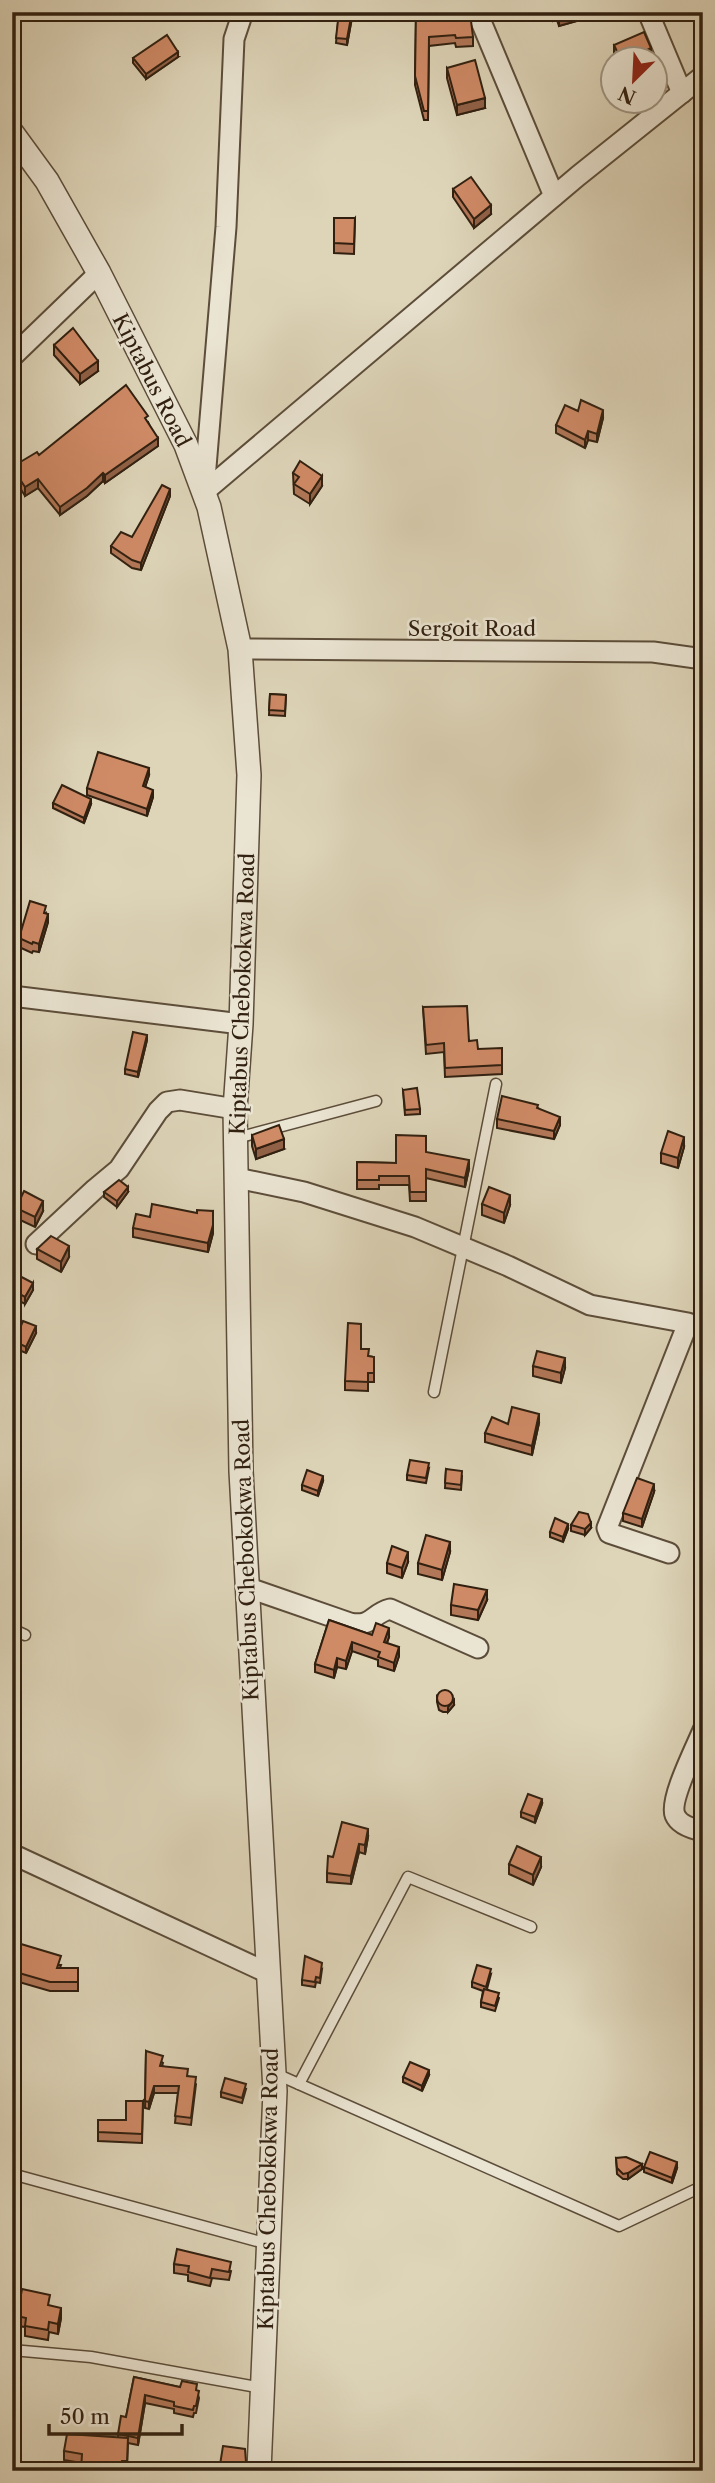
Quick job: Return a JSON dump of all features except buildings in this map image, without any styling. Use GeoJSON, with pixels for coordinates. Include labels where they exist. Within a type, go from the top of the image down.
{"type":"FeatureCollection","features":[{"type":"Feature","properties":{"kind":"street"},"geometry":{"type":"LineString","coordinates":[[204,492],[226,227],[234,39],[243,12]]}},
{"type":"Feature","properties":{"kind":"street"},"geometry":{"type":"LineString","coordinates":[[477,12],[554,196]]}},
{"type":"Feature","properties":{"kind":"street"},"geometry":{"type":"LineString","coordinates":[[648,12],[682,93]]}},
{"type":"Feature","properties":{"kind":"street"},"geometry":{"type":"LineString","coordinates":[[204,492],[554,196],[703,76]]}},
{"type":"Feature","properties":{"kind":"street","name":"Kiptabus Road"},"geometry":{"type":"LineString","coordinates":[[12,133],[47,181],[99,273],[186,445],[209,507],[240,649]]}},
{"type":"Feature","properties":{"kind":"street"},"geometry":{"type":"LineString","coordinates":[[12,357],[99,273]]}},
{"type":"Feature","properties":{"kind":"street","name":"Sergoit Road"},"geometry":{"type":"LineString","coordinates":[[240,649],[653,652],[703,659]]}},
{"type":"Feature","properties":{"kind":"street","name":"Kiptabus Chebokokwa Road"},"geometry":{"type":"LineString","coordinates":[[240,649],[249,775],[241,1024],[235,1109],[241,1471],[274,2073],[259,2471]]}},
{"type":"Feature","properties":{"kind":"street"},"geometry":{"type":"LineString","coordinates":[[12,996],[241,1024]]}},
{"type":"Feature","properties":{"kind":"street"},"geometry":{"type":"LineString","coordinates":[[36,1244],[119,1169],[167,1102],[180,1100],[235,1109]]}},
{"type":"Feature","properties":{"kind":"street"},"geometry":{"type":"LineString","coordinates":[[237,1178],[304,1192],[415,1227],[590,1305],[688,1323],[607,1528],[609,1532],[669,1553]]}},
{"type":"Feature","properties":{"kind":"street"},"geometry":{"type":"LineString","coordinates":[[246,1587],[362,1625],[390,1609],[478,1648]]}},
{"type":"Feature","properties":{"kind":"street"},"geometry":{"type":"LineString","coordinates":[[703,1730],[674,1804],[677,1818],[689,1828],[703,1831]]}},
{"type":"Feature","properties":{"kind":"street"},"geometry":{"type":"LineString","coordinates":[[12,1854],[268,1973]]}},
{"type":"Feature","properties":{"kind":"lane"},"geometry":{"type":"LineString","coordinates":[[434,1392],[496,1084]]}},
{"type":"Feature","properties":{"kind":"lane"},"geometry":{"type":"LineString","coordinates":[[237,1138],[376,1101]]}},
{"type":"Feature","properties":{"kind":"lane"},"geometry":{"type":"LineString","coordinates":[[12,1629],[25,1635]]}},
{"type":"Feature","properties":{"kind":"lane"},"geometry":{"type":"LineString","coordinates":[[299,2084],[408,1877],[531,1927]]}},
{"type":"Feature","properties":{"kind":"lane"},"geometry":{"type":"LineString","coordinates":[[274,2073],[618,2226],[703,2186]]}},
{"type":"Feature","properties":{"kind":"lane"},"geometry":{"type":"LineString","coordinates":[[12,2174],[268,2244]]}},
{"type":"Feature","properties":{"kind":"lane"},"geometry":{"type":"LineString","coordinates":[[12,2350],[91,2357],[262,2388]]}}]}
